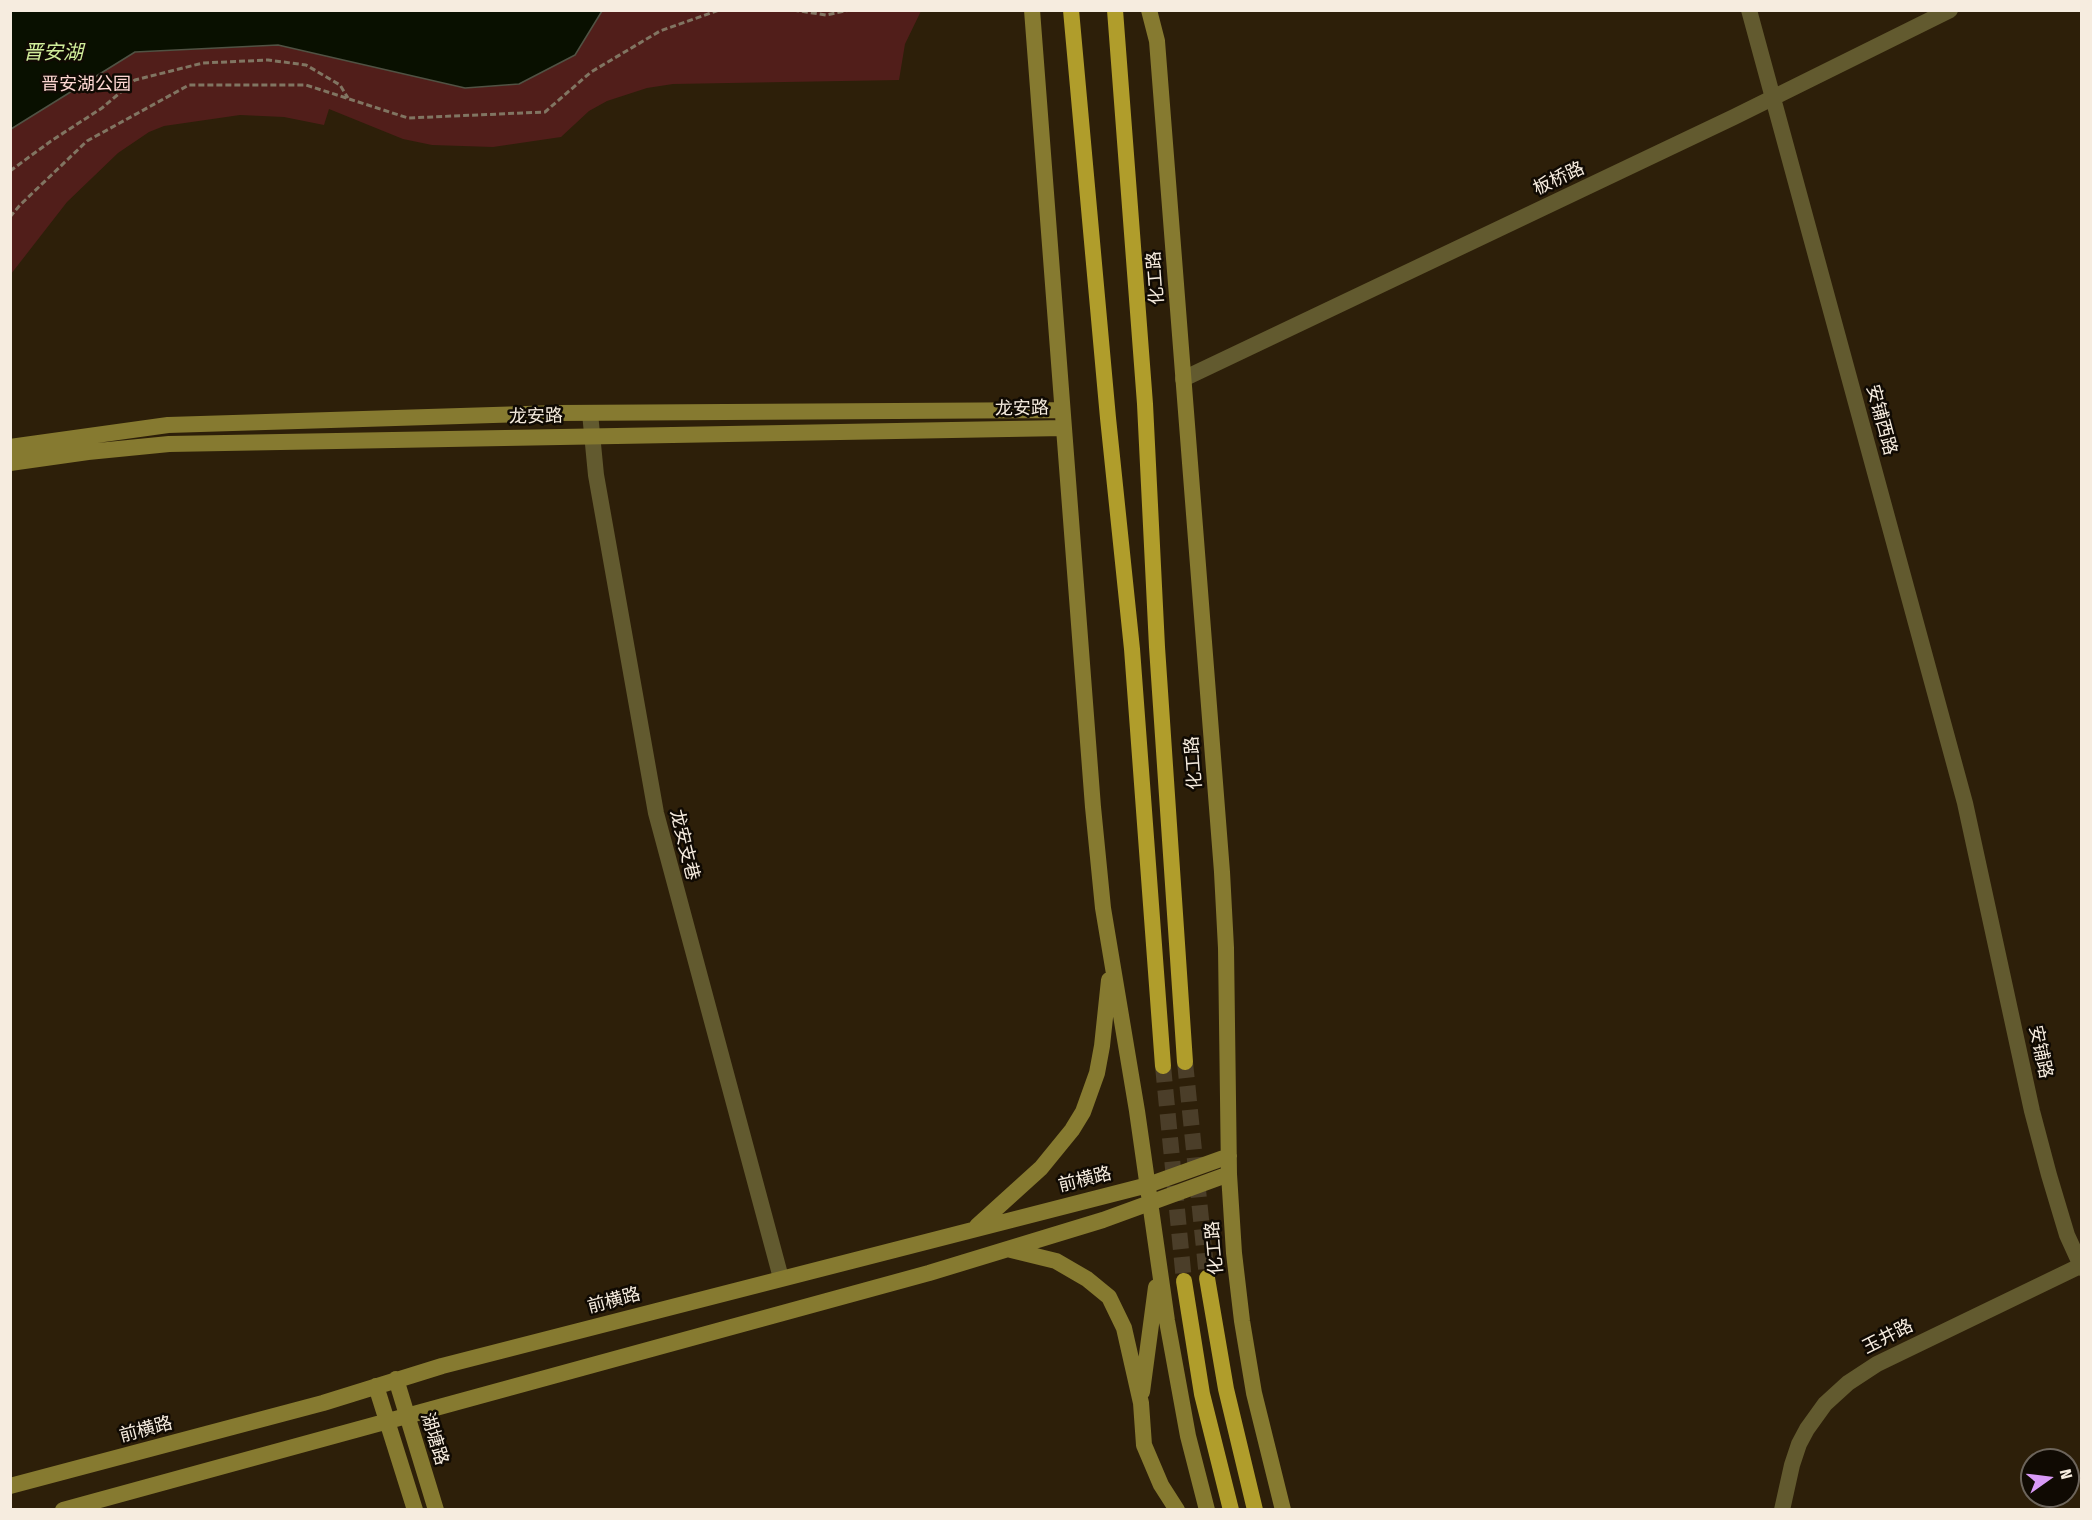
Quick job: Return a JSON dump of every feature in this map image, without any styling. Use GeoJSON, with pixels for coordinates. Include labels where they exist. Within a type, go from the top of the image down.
{"type":"FeatureCollection","features":[{"type":"Feature","properties":{"kind":"highway"},"geometry":{"type":"LineString","coordinates":[[1071,10],[1108,418],[1132,649],[1163,1065]]}},
{"type":"Feature","properties":{"kind":"highway","name":"化工路"},"geometry":{"type":"LineString","coordinates":[[1115,10],[1145,404],[1157,647],[1185,1062]]}},
{"type":"Feature","properties":{"kind":"highway","name":"化工路"},"geometry":{"type":"LineString","coordinates":[[1207,1278],[1226,1389],[1255,1509]]}},
{"type":"Feature","properties":{"kind":"highway","name":"化工路"},"geometry":{"type":"LineString","coordinates":[[1184,1281],[1202,1394],[1231,1509]]}},
{"type":"Feature","properties":{"kind":"main road"},"geometry":{"type":"LineString","coordinates":[[1032,10],[1102,897],[1132,1076],[1158,1268],[1188,1437],[1207,1509]]}},
{"type":"Feature","properties":{"kind":"main road","name":"化工路"},"geometry":{"type":"LineString","coordinates":[[1149,10],[1157,41],[1222,873],[1226,948],[1229,1174],[1234,1253],[1254,1393],[1283,1509]]}},
{"type":"Feature","properties":{"kind":"main road","name":"龙安路"},"geometry":{"type":"LineString","coordinates":[[10,447],[168,425],[590,413],[1062,410]]}},
{"type":"Feature","properties":{"kind":"main road","name":"龙安路"},"geometry":{"type":"LineString","coordinates":[[10,463],[169,444],[1064,428]]}},
{"type":"Feature","properties":{"kind":"main road"},"geometry":{"type":"LineString","coordinates":[[974,1229],[1041,1168],[1072,1130],[1083,1112],[1091,1093],[1102,1046],[1111,958]]}},
{"type":"Feature","properties":{"kind":"main road","name":"前横路"},"geometry":{"type":"LineString","coordinates":[[10,1486],[323,1403],[396,1379],[1148,1185],[1229,1156]]}},
{"type":"Feature","properties":{"kind":"main road"},"geometry":{"type":"LineString","coordinates":[[63,1509],[928,1274],[1150,1203],[1229,1174]]}},
{"type":"Feature","properties":{"kind":"main road"},"geometry":{"type":"LineString","coordinates":[[1010,1249],[1056,1261],[1088,1279],[1109,1297],[1124,1328],[1141,1403],[1144,1445],[1161,1485],[1177,1509]]}},
{"type":"Feature","properties":{"kind":"main road"},"geometry":{"type":"LineString","coordinates":[[1141,1403],[1158,1268]]}},
{"type":"Feature","properties":{"kind":"main road","name":"湖塘路"},"geometry":{"type":"LineString","coordinates":[[396,1379],[436,1509]]}},
{"type":"Feature","properties":{"kind":"main road"},"geometry":{"type":"LineString","coordinates":[[376,1386],[415,1509]]}},
{"type":"Feature","properties":{"kind":"street","name":"安铺西路"},"geometry":{"type":"LineString","coordinates":[[1749,10],[1974,840]]}},
{"type":"Feature","properties":{"kind":"street","name":"板桥路"},"geometry":{"type":"LineString","coordinates":[[1184,379],[1774,98],[1950,10]]}},
{"type":"Feature","properties":{"kind":"street","name":"龙安支巷"},"geometry":{"type":"LineString","coordinates":[[590,413],[596,475],[656,813],[781,1278]]}},
{"type":"Feature","properties":{"kind":"street","name":"安铺路"},"geometry":{"type":"LineString","coordinates":[[1974,840],[2041,1145],[2056,1203],[2081,1266]]}},
{"type":"Feature","properties":{"kind":"street","name":"玉井路"},"geometry":{"type":"LineString","coordinates":[[1782,1509],[1799,1444],[1816,1415],[1837,1392],[1876,1364],[2081,1266]]}},
{"type":"Feature","properties":{"kind":"path"},"geometry":{"type":"LineString","coordinates":[[10,217],[87,141],[189,86],[306,85],[408,118],[545,112],[591,72],[660,31],[719,10]]}},
{"type":"Feature","properties":{"kind":"path"},"geometry":{"type":"LineString","coordinates":[[794,10],[826,15],[850,10]]}},
{"type":"Feature","properties":{"kind":"path"},"geometry":{"type":"LineString","coordinates":[[10,171],[102,108],[135,80],[203,63],[268,60],[306,65],[340,85],[348,98]]}},
{"type":"Feature","properties":{"kind":"green space","name":"晋安湖公园"},"geometry":{"type":"Polygon","coordinates":[[[11,11],[921,11],[905,44],[899,80],[673,84],[647,88],[607,101],[589,111],[561,137],[493,147],[432,145],[403,139],[329,109],[324,125],[284,117],[240,115],[164,126],[149,132],[118,153],[67,202],[11,274],[11,11]]]}},
{"type":"Feature","properties":{"kind":"water","name":"晋安湖"},"geometry":{"type":"Polygon","coordinates":[[[11,10],[602,11],[575,55],[519,84],[465,88],[278,45],[135,52],[11,129],[11,10]]]}},
{"type":"Feature","properties":{"kind":"tunnel"},"geometry":{"type":"LineString","coordinates":[[1185,1062],[1207,1278]]}},
{"type":"Feature","properties":{"kind":"tunnel"},"geometry":{"type":"LineString","coordinates":[[1163,1066],[1184,1281]]}}]}
